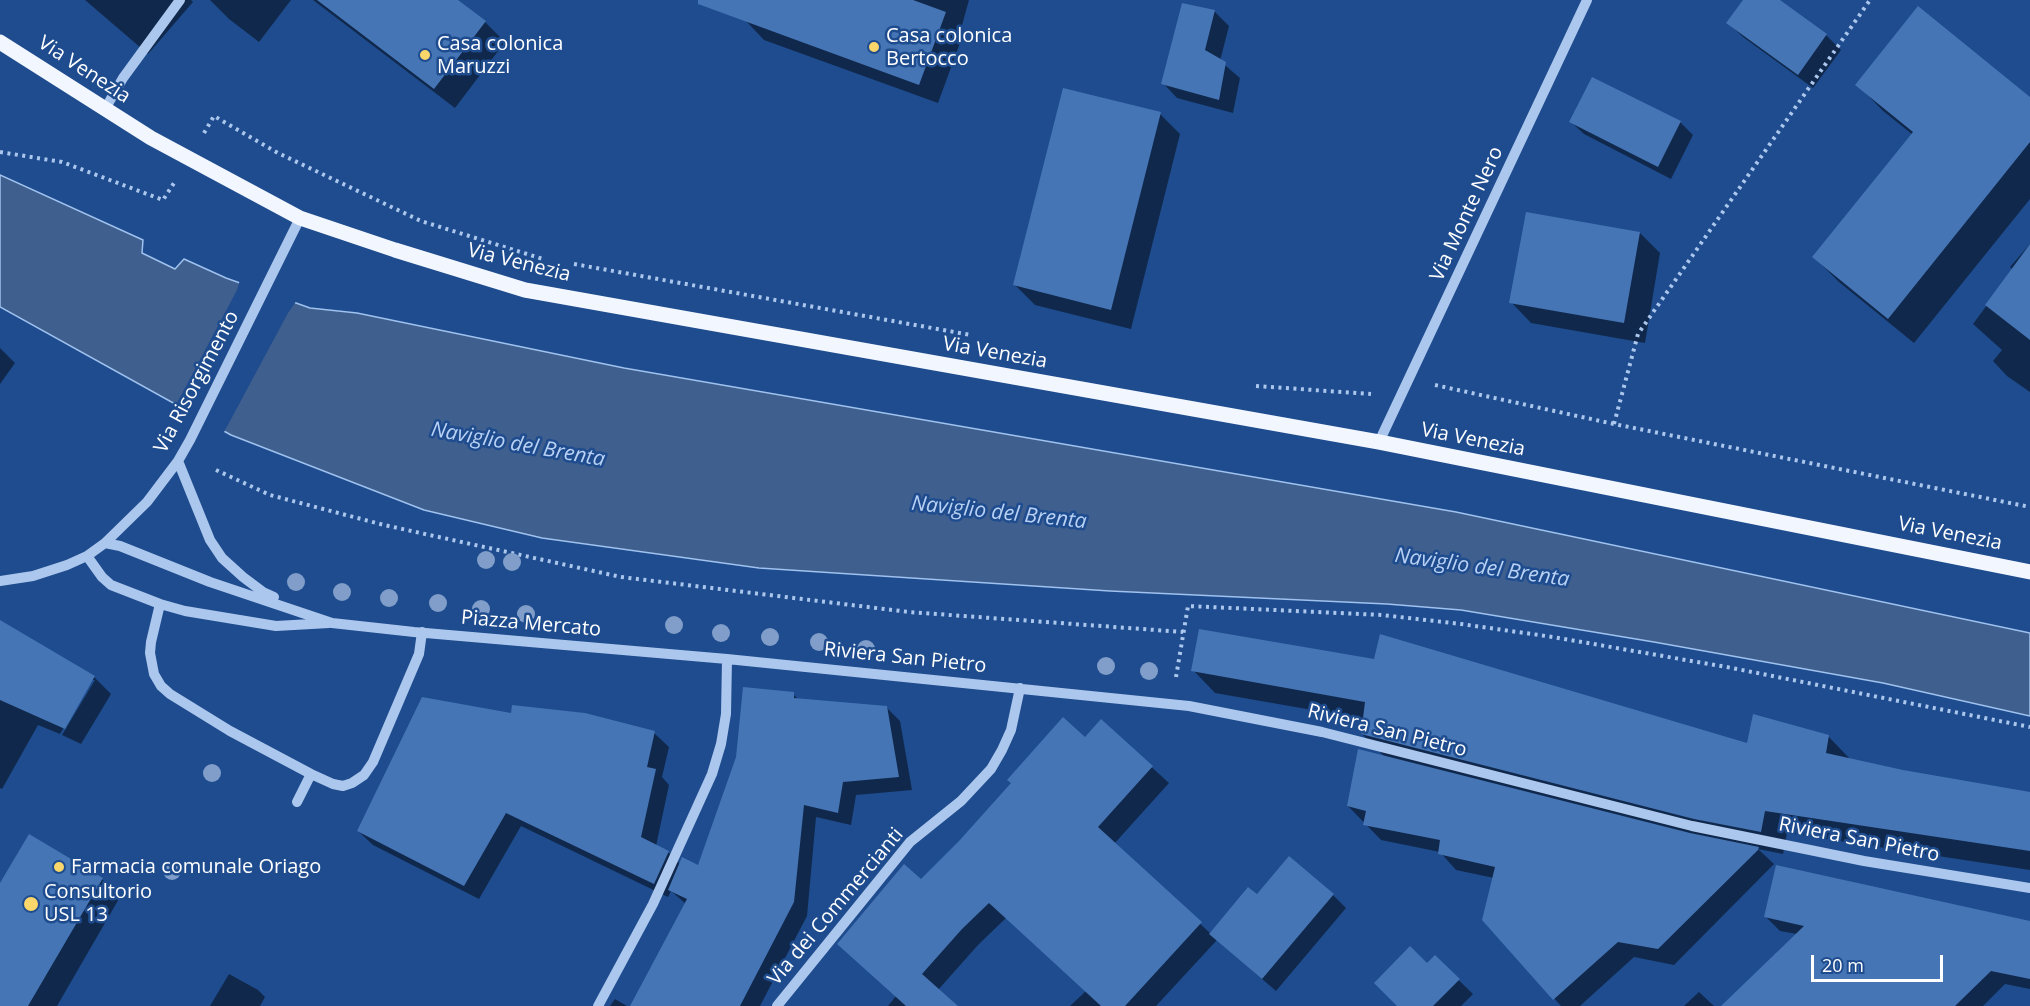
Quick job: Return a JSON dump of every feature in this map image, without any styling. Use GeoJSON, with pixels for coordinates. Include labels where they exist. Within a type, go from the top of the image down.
{"type":"FeatureCollection","features":[{"type":"Feature","properties":{"kind":"main road","name":"Via Venezia"},"geometry":{"type":"LineString","coordinates":[[0,42],[151,138],[300,218],[525,290],[1379,442],[2030,572]]}},
{"type":"Feature","properties":{"kind":"street"},"geometry":{"type":"LineString","coordinates":[[105,109],[123,78],[180,0]]}},
{"type":"Feature","properties":{"kind":"street","name":"Via Monte Nero"},"geometry":{"type":"LineString","coordinates":[[1379,442],[1587,0]]}},
{"type":"Feature","properties":{"kind":"street","name":"Via Risorgimento"},"geometry":{"type":"LineString","coordinates":[[0,581],[33,576],[87,556],[105,543],[147,502],[190,441],[300,218]]}},
{"type":"Feature","properties":{"kind":"street","name":"Piazza Mercato"},"geometry":{"type":"LineString","coordinates":[[178,461],[210,540],[222,558],[263,592],[332,623]]}},
{"type":"Feature","properties":{"kind":"street","name":"Piazza Mercato"},"geometry":{"type":"LineString","coordinates":[[105,543],[120,546],[210,582],[332,623]]}},
{"type":"Feature","properties":{"kind":"street","name":"Piazza Mercato"},"geometry":{"type":"LineString","coordinates":[[87,556],[102,577],[111,585],[160,604],[185,611],[276,626],[332,623],[727,659]]}},
{"type":"Feature","properties":{"kind":"street"},"geometry":{"type":"LineString","coordinates":[[160,604],[150,653],[154,674],[161,686],[230,731],[311,774],[343,786],[364,776],[373,762],[419,654],[422,632]]}},
{"type":"Feature","properties":{"kind":"street"},"geometry":{"type":"LineString","coordinates":[[598,1006],[653,903],[712,774],[722,744],[726,714],[727,659]]}},
{"type":"Feature","properties":{"kind":"street","name":"Riviera San Pietro"},"geometry":{"type":"LineString","coordinates":[[727,659],[1171,705],[1322,732],[1692,826],[1864,861],[2030,888]]}},
{"type":"Feature","properties":{"kind":"street","name":"Via dei Commercianti"},"geometry":{"type":"LineString","coordinates":[[777,1006],[910,842],[961,801],[991,769],[1011,729],[1020,688]]}},
{"type":"Feature","properties":{"kind":"street"},"geometry":{"type":"LineString","coordinates":[[297,802],[311,774]]}},
{"type":"Feature","properties":{"kind":"path"},"geometry":{"type":"LineString","coordinates":[[1614,424],[1638,334],[1870,0]]}},
{"type":"Feature","properties":{"kind":"path"},"geometry":{"type":"LineString","coordinates":[[0,152],[62,162],[163,200],[190,159],[214,116],[278,153],[421,221],[551,260]]}},
{"type":"Feature","properties":{"kind":"path"},"geometry":{"type":"LineString","coordinates":[[573,264],[977,336]]}},
{"type":"Feature","properties":{"kind":"path"},"geometry":{"type":"LineString","coordinates":[[1248,386],[1369,394],[1434,385],[1614,424],[2030,507]]}},
{"type":"Feature","properties":{"kind":"path"},"geometry":{"type":"LineString","coordinates":[[216,470],[270,495],[361,519],[621,577],[909,612],[1183,632]]}},
{"type":"Feature","properties":{"kind":"path"},"geometry":{"type":"LineString","coordinates":[[1171,705],[1188,606],[1382,615],[1554,637],[1732,668],[2030,727]]}},
{"type":"Feature","properties":{"kind":"water","name":"Naviglio del Brenta"},"geometry":{"type":"Polygon","coordinates":[[[0,175],[143,240],[142,253],[175,269],[184,259],[226,278],[310,308],[357,313],[624,368],[1456,512],[2030,633],[2030,716],[1883,683],[1461,610],[1387,604],[1110,591],[759,568],[542,538],[424,510],[231,435],[0,307],[0,175]]]}},
{"type":"Feature","properties":{"kind":"pier"},"geometry":{"type":"Polygon","coordinates":[[[240,280],[297,300],[223,434],[175,407],[237,290],[240,280]]]}},
{"type":"Feature","properties":{"kind":"building","name":"Casa colonica Maruzzi"},"geometry":{"type":"Polygon","coordinates":[[[317,0],[458,0],[486,21],[434,89],[317,0]]]}},
{"type":"Feature","properties":{"kind":"building","name":"Casa colonica Bertocco"},"geometry":{"type":"Polygon","coordinates":[[[698,0],[913,0],[946,12],[919,85],[698,4],[698,0]]]}},
{"type":"Feature","properties":{"kind":"building"},"geometry":{"type":"Polygon","coordinates":[[[1743,0],[1780,0],[1827,34],[1798,75],[1726,23],[1743,0]]]}},
{"type":"Feature","properties":{"kind":"building"},"geometry":{"type":"Polygon","coordinates":[[[1182,3],[1215,10],[1205,50],[1226,62],[1219,100],[1161,84],[1182,3]]]}},
{"type":"Feature","properties":{"kind":"building"},"geometry":{"type":"Polygon","coordinates":[[[1918,6],[2030,97],[2030,142],[1888,319],[1812,257],[1913,132],[1855,85],[1918,6]]]}},
{"type":"Feature","properties":{"kind":"building"},"geometry":{"type":"Polygon","coordinates":[[[1592,77],[1681,121],[1658,167],[1569,122],[1592,77]]]}},
{"type":"Feature","properties":{"kind":"building"},"geometry":{"type":"Polygon","coordinates":[[[1063,88],[1161,112],[1111,310],[1013,285],[1063,88]]]}},
{"type":"Feature","properties":{"kind":"building"},"geometry":{"type":"Polygon","coordinates":[[[1526,212],[1640,232],[1624,323],[1509,303],[1526,212]]]}},
{"type":"Feature","properties":{"kind":"building"},"geometry":{"type":"Polygon","coordinates":[[[2030,244],[2030,340],[1985,305],[2030,244]]]}},
{"type":"Feature","properties":{"kind":"building"},"geometry":{"type":"Polygon","coordinates":[[[0,620],[95,676],[65,729],[0,700],[0,620]]]}},
{"type":"Feature","properties":{"kind":"building"},"geometry":{"type":"Polygon","coordinates":[[[1199,629],[1374,659],[1380,634],[1747,743],[1753,714],[1829,735],[1826,753],[1903,770],[2030,792],[2030,851],[1765,811],[1761,832],[1694,819],[1361,734],[1365,702],[1191,671],[1199,629]]]}},
{"type":"Feature","properties":{"kind":"building"},"geometry":{"type":"Polygon","coordinates":[[[743,687],[794,692],[794,698],[887,706],[899,777],[843,782],[838,813],[804,805],[794,902],[740,1006],[630,1006],[687,899],[668,890],[682,857],[698,865],[736,757],[743,687]]]}},
{"type":"Feature","properties":{"kind":"building"},"geometry":{"type":"Polygon","coordinates":[[[422,697],[511,713],[512,705],[585,713],[655,731],[647,767],[656,769],[641,837],[669,851],[654,884],[506,813],[464,886],[357,831],[422,697]]]}},
{"type":"Feature","properties":{"kind":"building"},"geometry":{"type":"Polygon","coordinates":[[[1063,717],[1085,737],[1101,719],[1153,766],[1098,827],[1202,922],[1125,1006],[1101,1006],[989,903],[922,974],[958,1006],[906,1006],[837,944],[904,864],[921,879],[959,841],[1011,783],[1007,780],[1063,717]]]}},
{"type":"Feature","properties":{"kind":"building"},"geometry":{"type":"Polygon","coordinates":[[[1358,749],[1690,833],[1759,847],[1658,949],[1618,942],[1553,1000],[1482,920],[1495,867],[1438,854],[1440,840],[1363,825],[1366,811],[1347,806],[1358,749]]]}},
{"type":"Feature","properties":{"kind":"building"},"geometry":{"type":"Polygon","coordinates":[[[29,834],[103,878],[28,1006],[0,1006],[0,883],[29,834]]]}},
{"type":"Feature","properties":{"kind":"building"},"geometry":{"type":"Polygon","coordinates":[[[1289,856],[1334,894],[1262,979],[1209,934],[1248,887],[1257,894],[1289,856]]]}},
{"type":"Feature","properties":{"kind":"building"},"geometry":{"type":"Polygon","coordinates":[[[1776,865],[2030,921],[2030,979],[1991,971],[1955,1006],[1721,1006],[1804,926],[1764,917],[1776,865]]]}},
{"type":"Feature","properties":{"kind":"building"},"geometry":{"type":"Polygon","coordinates":[[[1410,946],[1427,963],[1435,955],[1460,979],[1433,1006],[1397,1006],[1374,983],[1410,946]]]}},
{"type":"Feature","properties":{"kind":"place","name":"Casa colonica Bertocco"},"geometry":{"type":"Point","coordinates":[874,47]}},
{"type":"Feature","properties":{"kind":"place","name":"Casa colonica Maruzzi"},"geometry":{"type":"Point","coordinates":[425,55]}},
{"type":"Feature","properties":{"kind":"place","name":"Farmacia comunale Oriago"},"geometry":{"type":"Point","coordinates":[59,867]}},
{"type":"Feature","properties":{"kind":"place","name":"Consultorio USL 13"},"geometry":{"type":"Point","coordinates":[31,904]}}]}
